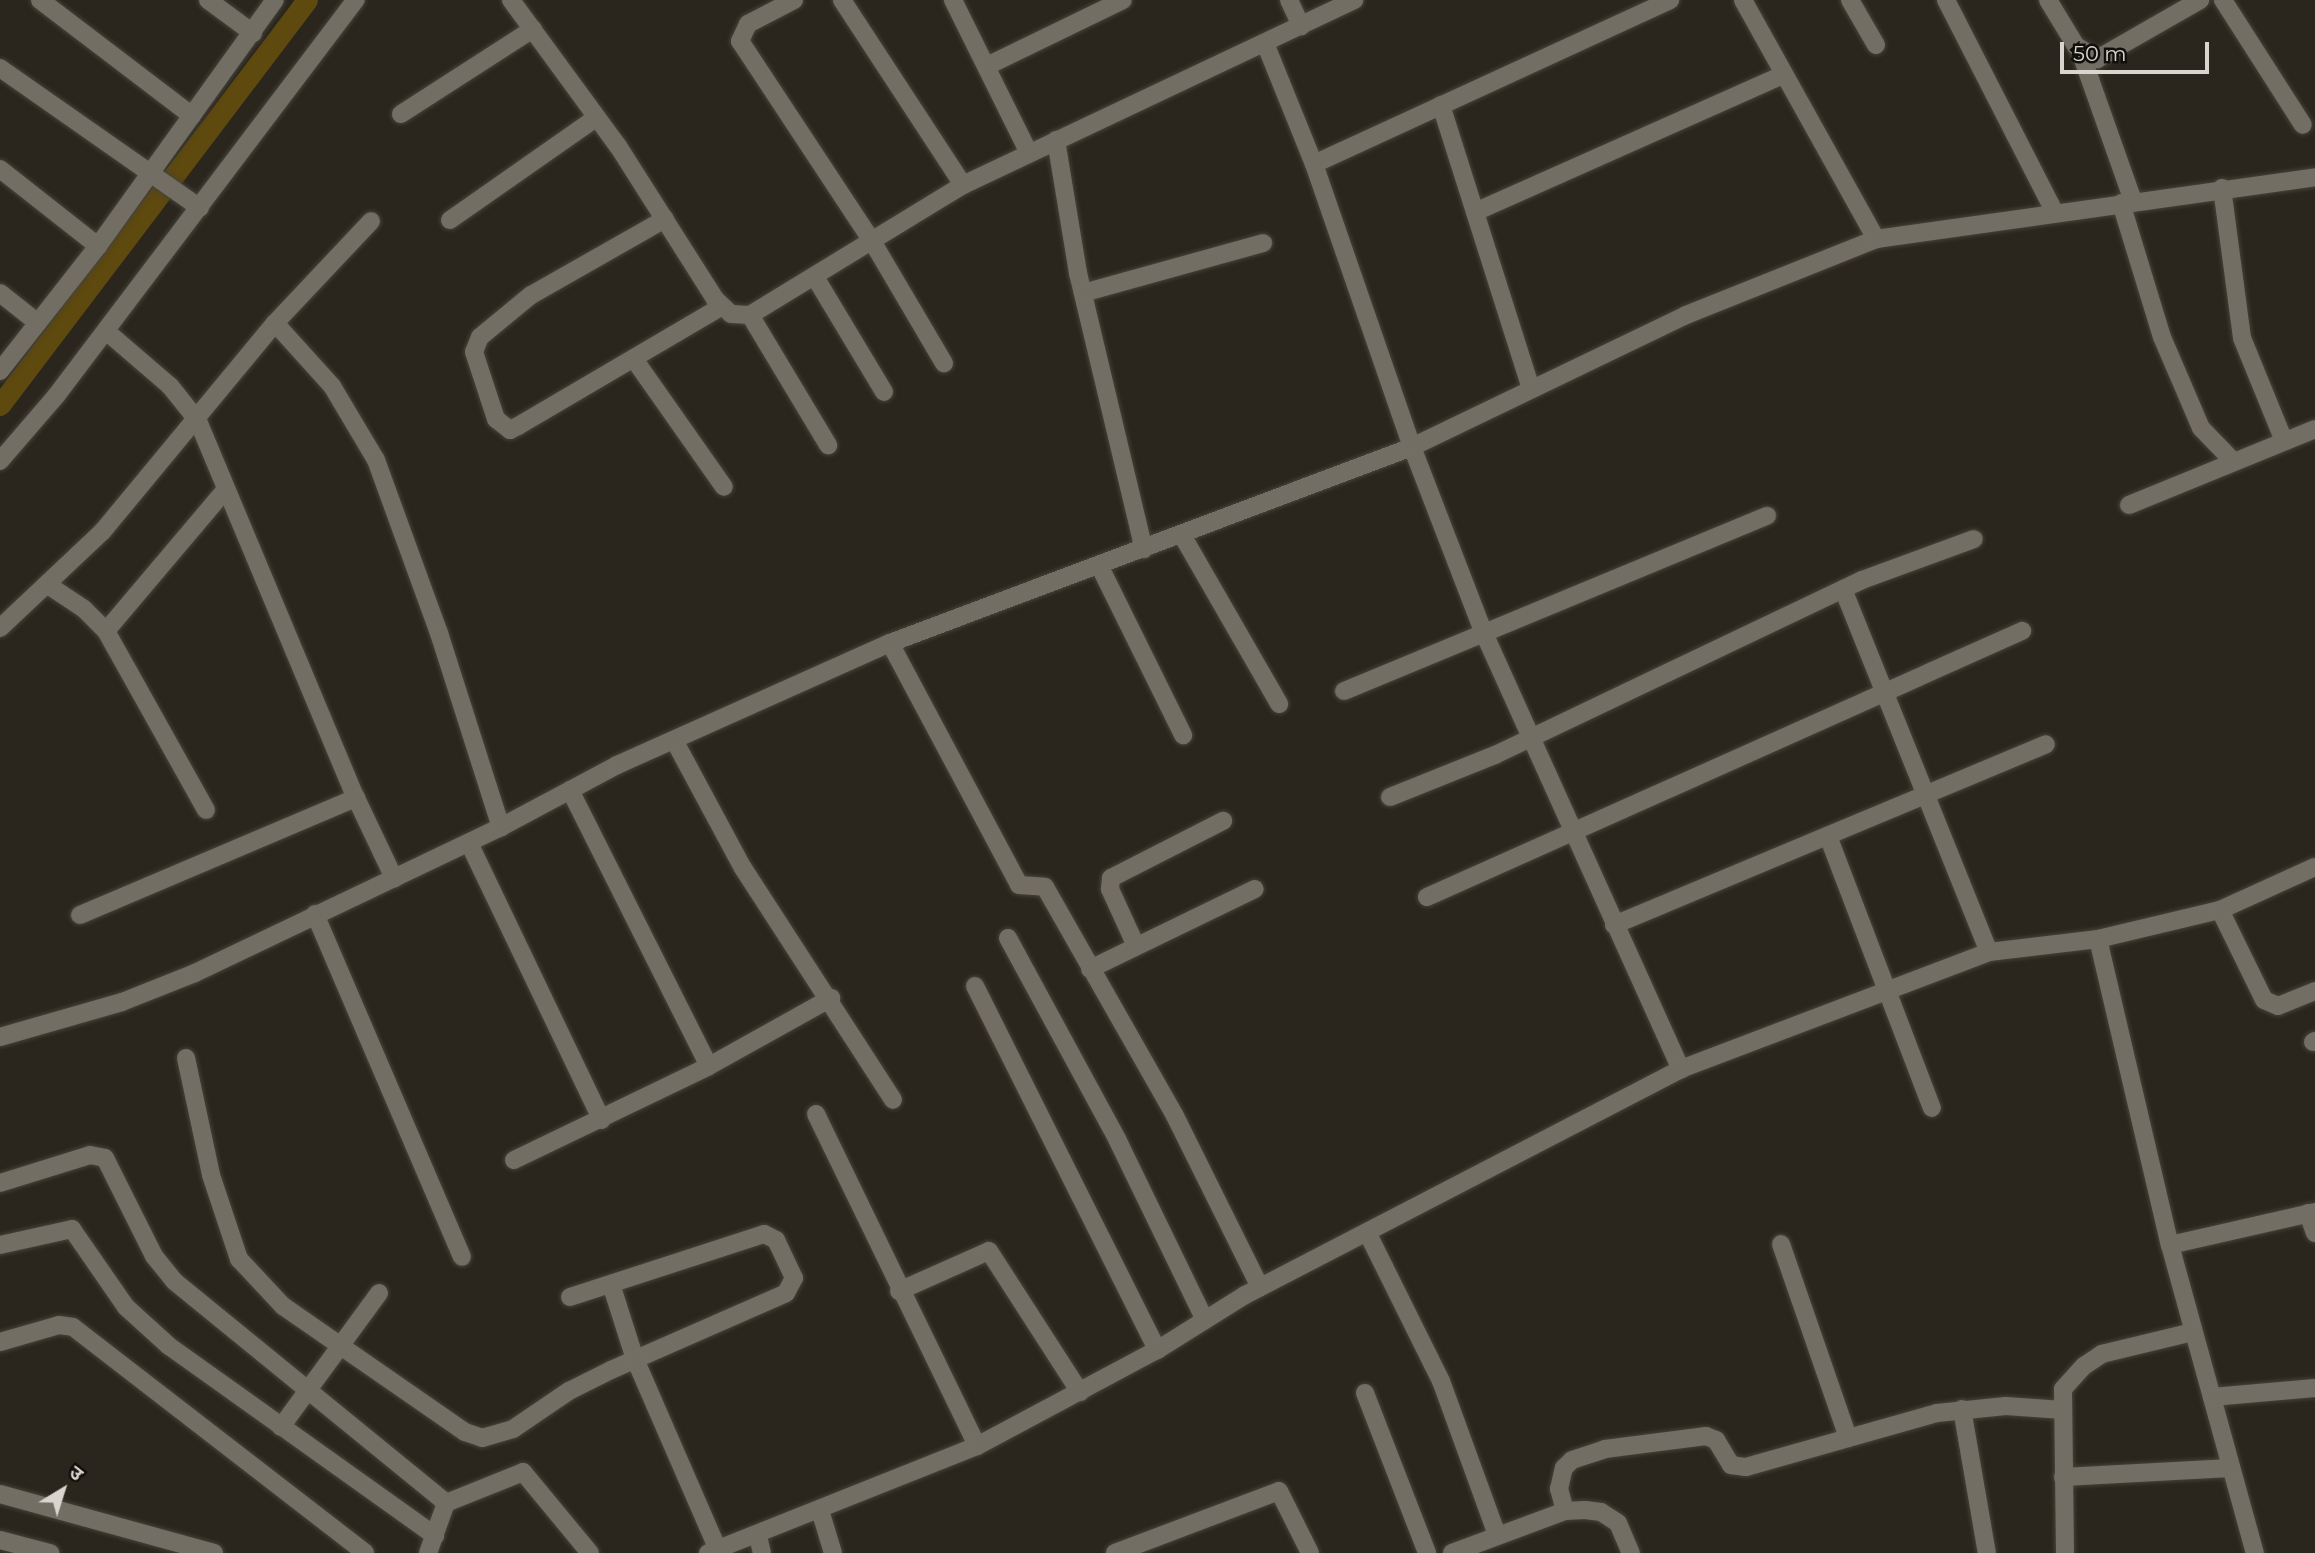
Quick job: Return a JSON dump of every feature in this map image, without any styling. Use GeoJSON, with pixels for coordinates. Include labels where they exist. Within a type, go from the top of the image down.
{"type":"FeatureCollection","features":[{"type":"Feature","properties":{"kind":"street"},"geometry":{"type":"LineString","coordinates":[[40,0],[192,116]]}},
{"type":"Feature","properties":{"kind":"street"},"geometry":{"type":"LineString","coordinates":[[208,0],[253,33]]}},
{"type":"Feature","properties":{"kind":"street"},"geometry":{"type":"LineString","coordinates":[[0,370],[98,246],[157,180],[192,116],[275,0]]}},
{"type":"Feature","properties":{"kind":"street"},"geometry":{"type":"LineString","coordinates":[[0,461],[106,331],[192,203],[356,0]]}},
{"type":"Feature","properties":{"kind":"street"},"geometry":{"type":"LineString","coordinates":[[511,0],[597,117],[720,307],[731,313],[750,315],[963,185],[1354,0]]}},
{"type":"Feature","properties":{"kind":"street"},"geometry":{"type":"LineString","coordinates":[[794,0],[748,24],[740,41],[872,241],[944,363]]}},
{"type":"Feature","properties":{"kind":"street"},"geometry":{"type":"LineString","coordinates":[[842,0],[963,185]]}},
{"type":"Feature","properties":{"kind":"street"},"geometry":{"type":"LineString","coordinates":[[986,66],[1123,0]]}},
{"type":"Feature","properties":{"kind":"street"},"geometry":{"type":"LineString","coordinates":[[1289,0],[1301,26]]}},
{"type":"Feature","properties":{"kind":"street"},"geometry":{"type":"LineString","coordinates":[[1314,164],[1670,0]]}},
{"type":"Feature","properties":{"kind":"street"},"geometry":{"type":"LineString","coordinates":[[1743,0],[1781,76],[1876,239]]}},
{"type":"Feature","properties":{"kind":"street"},"geometry":{"type":"LineString","coordinates":[[1850,0],[1876,44]]}},
{"type":"Feature","properties":{"kind":"street"},"geometry":{"type":"LineString","coordinates":[[1946,0],[2055,213]]}},
{"type":"Feature","properties":{"kind":"street"},"geometry":{"type":"LineString","coordinates":[[2048,0],[2080,51],[2127,202],[2162,337],[2201,429],[2234,462]]}},
{"type":"Feature","properties":{"kind":"street"},"geometry":{"type":"LineString","coordinates":[[2080,51],[2097,60],[2109,55],[2200,0]]}},
{"type":"Feature","properties":{"kind":"street"},"geometry":{"type":"LineString","coordinates":[[2223,0],[2303,125]]}},
{"type":"Feature","properties":{"kind":"street"},"geometry":{"type":"LineString","coordinates":[[960,2],[986,66],[1029,153]]}},
{"type":"Feature","properties":{"kind":"street"},"geometry":{"type":"LineString","coordinates":[[401,114],[533,29]]}},
{"type":"Feature","properties":{"kind":"street"},"geometry":{"type":"LineString","coordinates":[[1265,43],[1314,164],[1412,447],[1483,631],[1529,739],[1681,1069]]}},
{"type":"Feature","properties":{"kind":"street"},"geometry":{"type":"LineString","coordinates":[[0,68],[192,203]]}},
{"type":"Feature","properties":{"kind":"street"},"geometry":{"type":"LineString","coordinates":[[1475,212],[1781,76]]}},
{"type":"Feature","properties":{"kind":"street"},"geometry":{"type":"LineString","coordinates":[[1441,105],[1531,389]]}},
{"type":"Feature","properties":{"kind":"street"},"geometry":{"type":"LineString","coordinates":[[450,220],[597,117]]}},
{"type":"Feature","properties":{"kind":"street"},"geometry":{"type":"LineString","coordinates":[[1056,140],[1083,293],[1144,549]]}},
{"type":"Feature","properties":{"kind":"street"},"geometry":{"type":"LineString","coordinates":[[0,169],[98,246]]}},
{"type":"Feature","properties":{"kind":"street"},"geometry":{"type":"LineString","coordinates":[[0,1037],[122,1002],[195,973],[470,843],[570,790],[674,740],[890,643],[1412,447],[1686,315],[1876,239],[2222,188],[2315,177]]}},
{"type":"Feature","properties":{"kind":"street"},"geometry":{"type":"LineString","coordinates":[[2222,188],[2242,338],[2284,441]]}},
{"type":"Feature","properties":{"kind":"street"},"geometry":{"type":"LineString","coordinates":[[665,219],[531,295],[480,337],[474,352],[496,419],[510,429],[720,307]]}},
{"type":"Feature","properties":{"kind":"street"},"geometry":{"type":"LineString","coordinates":[[0,628],[102,533],[198,421],[275,323],[371,221]]}},
{"type":"Feature","properties":{"kind":"street"},"geometry":{"type":"LineString","coordinates":[[1083,293],[1263,243]]}},
{"type":"Feature","properties":{"kind":"street"},"geometry":{"type":"LineString","coordinates":[[815,277],[884,392]]}},
{"type":"Feature","properties":{"kind":"street"},"geometry":{"type":"LineString","coordinates":[[0,293],[38,323]]}},
{"type":"Feature","properties":{"kind":"street"},"geometry":{"type":"LineString","coordinates":[[750,315],[828,444]]}},
{"type":"Feature","properties":{"kind":"street"},"geometry":{"type":"LineString","coordinates":[[275,323],[332,386],[376,460],[439,633],[501,827]]}},
{"type":"Feature","properties":{"kind":"street"},"geometry":{"type":"LineString","coordinates":[[106,331],[170,386],[198,421],[356,798],[394,878]]}},
{"type":"Feature","properties":{"kind":"street"},"geometry":{"type":"LineString","coordinates":[[634,359],[724,487]]}},
{"type":"Feature","properties":{"kind":"street"},"geometry":{"type":"LineString","coordinates":[[2129,505],[2315,429]]}},
{"type":"Feature","properties":{"kind":"street"},"geometry":{"type":"LineString","coordinates":[[106,631],[225,490]]}},
{"type":"Feature","properties":{"kind":"street"},"geometry":{"type":"LineString","coordinates":[[1344,691],[1483,631],[1767,516]]}},
{"type":"Feature","properties":{"kind":"street"},"geometry":{"type":"LineString","coordinates":[[1182,535],[1279,704]]}},
{"type":"Feature","properties":{"kind":"street"},"geometry":{"type":"LineString","coordinates":[[1390,797],[1529,739],[1843,589],[1975,539]]}},
{"type":"Feature","properties":{"kind":"street"},"geometry":{"type":"LineString","coordinates":[[1099,565],[1183,735]]}},
{"type":"Feature","properties":{"kind":"street"},"geometry":{"type":"LineString","coordinates":[[48,585],[84,609],[106,631],[206,810]]}},
{"type":"Feature","properties":{"kind":"street"},"geometry":{"type":"LineString","coordinates":[[1843,589],[1989,952]]}},
{"type":"Feature","properties":{"kind":"street"},"geometry":{"type":"LineString","coordinates":[[1427,897],[2022,631]]}},
{"type":"Feature","properties":{"kind":"street"},"geometry":{"type":"LineString","coordinates":[[890,643],[1019,885],[1045,887],[1175,1116],[1260,1287]]}},
{"type":"Feature","properties":{"kind":"street"},"geometry":{"type":"LineString","coordinates":[[674,740],[743,868],[831,998],[893,1100]]}},
{"type":"Feature","properties":{"kind":"street"},"geometry":{"type":"LineString","coordinates":[[1614,926],[2046,744]]}},
{"type":"Feature","properties":{"kind":"street"},"geometry":{"type":"LineString","coordinates":[[570,790],[709,1066]]}},
{"type":"Feature","properties":{"kind":"street"},"geometry":{"type":"LineString","coordinates":[[80,915],[356,798]]}},
{"type":"Feature","properties":{"kind":"street"},"geometry":{"type":"LineString","coordinates":[[1136,946],[1110,889],[1111,878],[1223,821]]}},
{"type":"Feature","properties":{"kind":"street"},"geometry":{"type":"LineString","coordinates":[[1828,836],[1932,1108]]}},
{"type":"Feature","properties":{"kind":"street"},"geometry":{"type":"LineString","coordinates":[[470,843],[602,1120]]}},
{"type":"Feature","properties":{"kind":"street"},"geometry":{"type":"LineString","coordinates":[[611,1284],[635,1359],[713,1551],[760,1544],[820,1510],[977,1447],[1157,1350],[1260,1287],[1681,1069],[1989,952],[2098,939],[2220,910],[2315,867]]}},
{"type":"Feature","properties":{"kind":"street"},"geometry":{"type":"LineString","coordinates":[[1090,968],[1255,889]]}},
{"type":"Feature","properties":{"kind":"street"},"geometry":{"type":"LineString","coordinates":[[2220,910],[2264,1000],[2278,1006],[2315,991]]}},
{"type":"Feature","properties":{"kind":"street"},"geometry":{"type":"LineString","coordinates":[[315,914],[462,1257]]}},
{"type":"Feature","properties":{"kind":"street"},"geometry":{"type":"LineString","coordinates":[[1008,938],[1117,1139],[1205,1320]]}},
{"type":"Feature","properties":{"kind":"street"},"geometry":{"type":"LineString","coordinates":[[2098,939],[2170,1245],[2255,1553]]}},
{"type":"Feature","properties":{"kind":"street"},"geometry":{"type":"LineString","coordinates":[[975,986],[1157,1350]]}},
{"type":"Feature","properties":{"kind":"street"},"geometry":{"type":"LineString","coordinates":[[514,1160],[602,1120],[709,1066],[831,998]]}},
{"type":"Feature","properties":{"kind":"street"},"geometry":{"type":"LineString","coordinates":[[186,1058],[211,1175],[239,1259],[283,1306],[339,1346],[482,1438],[513,1430],[569,1391],[786,1293],[793,1286],[791,1269],[776,1240],[764,1234],[570,1297]]}},
{"type":"Feature","properties":{"kind":"street"},"geometry":{"type":"LineString","coordinates":[[817,1114],[899,1291],[977,1447]]}},
{"type":"Feature","properties":{"kind":"street"},"geometry":{"type":"LineString","coordinates":[[0,1183],[90,1155],[104,1158],[162,1268],[307,1391],[446,1503]]}},
{"type":"Feature","properties":{"kind":"street"},"geometry":{"type":"LineString","coordinates":[[2170,1245],[2312,1212],[2315,1233]]}},
{"type":"Feature","properties":{"kind":"street"},"geometry":{"type":"LineString","coordinates":[[0,1245],[72,1229],[126,1307],[146,1327],[281,1427],[435,1535]]}},
{"type":"Feature","properties":{"kind":"street"},"geometry":{"type":"LineString","coordinates":[[1367,1231],[1441,1381],[1497,1535]]}},
{"type":"Feature","properties":{"kind":"street"},"geometry":{"type":"LineString","coordinates":[[1781,1244],[1848,1438]]}},
{"type":"Feature","properties":{"kind":"street"},"geometry":{"type":"LineString","coordinates":[[899,1291],[989,1251],[1080,1392]]}},
{"type":"Feature","properties":{"kind":"street"},"geometry":{"type":"LineString","coordinates":[[281,1427],[379,1293]]}},
{"type":"Feature","properties":{"kind":"street"},"geometry":{"type":"LineString","coordinates":[[0,1342],[59,1325],[73,1327],[365,1553]]}},
{"type":"Feature","properties":{"kind":"street"},"geometry":{"type":"LineString","coordinates":[[2064,1553],[2063,1389],[2093,1360],[2129,1345],[2193,1332]]}},
{"type":"Feature","properties":{"kind":"street"},"geometry":{"type":"LineString","coordinates":[[2212,1397],[2315,1388]]}},
{"type":"Feature","properties":{"kind":"street"},"geometry":{"type":"LineString","coordinates":[[1365,1393],[1427,1553]]}},
{"type":"Feature","properties":{"kind":"street"},"geometry":{"type":"LineString","coordinates":[[1565,1511],[1559,1489],[1564,1468],[1572,1460],[1605,1450],[1706,1436],[1716,1440],[1724,1458],[1738,1467],[1962,1409],[2063,1410]]}},
{"type":"Feature","properties":{"kind":"street"},"geometry":{"type":"LineString","coordinates":[[1962,1409],[1987,1553]]}},
{"type":"Feature","properties":{"kind":"street"},"geometry":{"type":"LineString","coordinates":[[2063,1477],[2231,1468]]}},
{"type":"Feature","properties":{"kind":"street"},"geometry":{"type":"LineString","coordinates":[[428,1553],[446,1503],[523,1472],[590,1553]]}},
{"type":"Feature","properties":{"kind":"street"},"geometry":{"type":"LineString","coordinates":[[1115,1553],[1279,1491],[1310,1553]]}},
{"type":"Feature","properties":{"kind":"street"},"geometry":{"type":"LineString","coordinates":[[0,1494],[214,1553]]}},
{"type":"Feature","properties":{"kind":"street"},"geometry":{"type":"LineString","coordinates":[[820,1510],[833,1553]]}},
{"type":"Feature","properties":{"kind":"street"},"geometry":{"type":"LineString","coordinates":[[1452,1553],[1565,1511],[1601,1512],[1618,1523],[1631,1553]]}},
{"type":"Feature","properties":{"kind":"street"},"geometry":{"type":"LineString","coordinates":[[0,1539],[50,1553]]}},
{"type":"Feature","properties":{"kind":"waterway"},"geometry":{"type":"LineString","coordinates":[[0,405],[307,0]]}}]}
